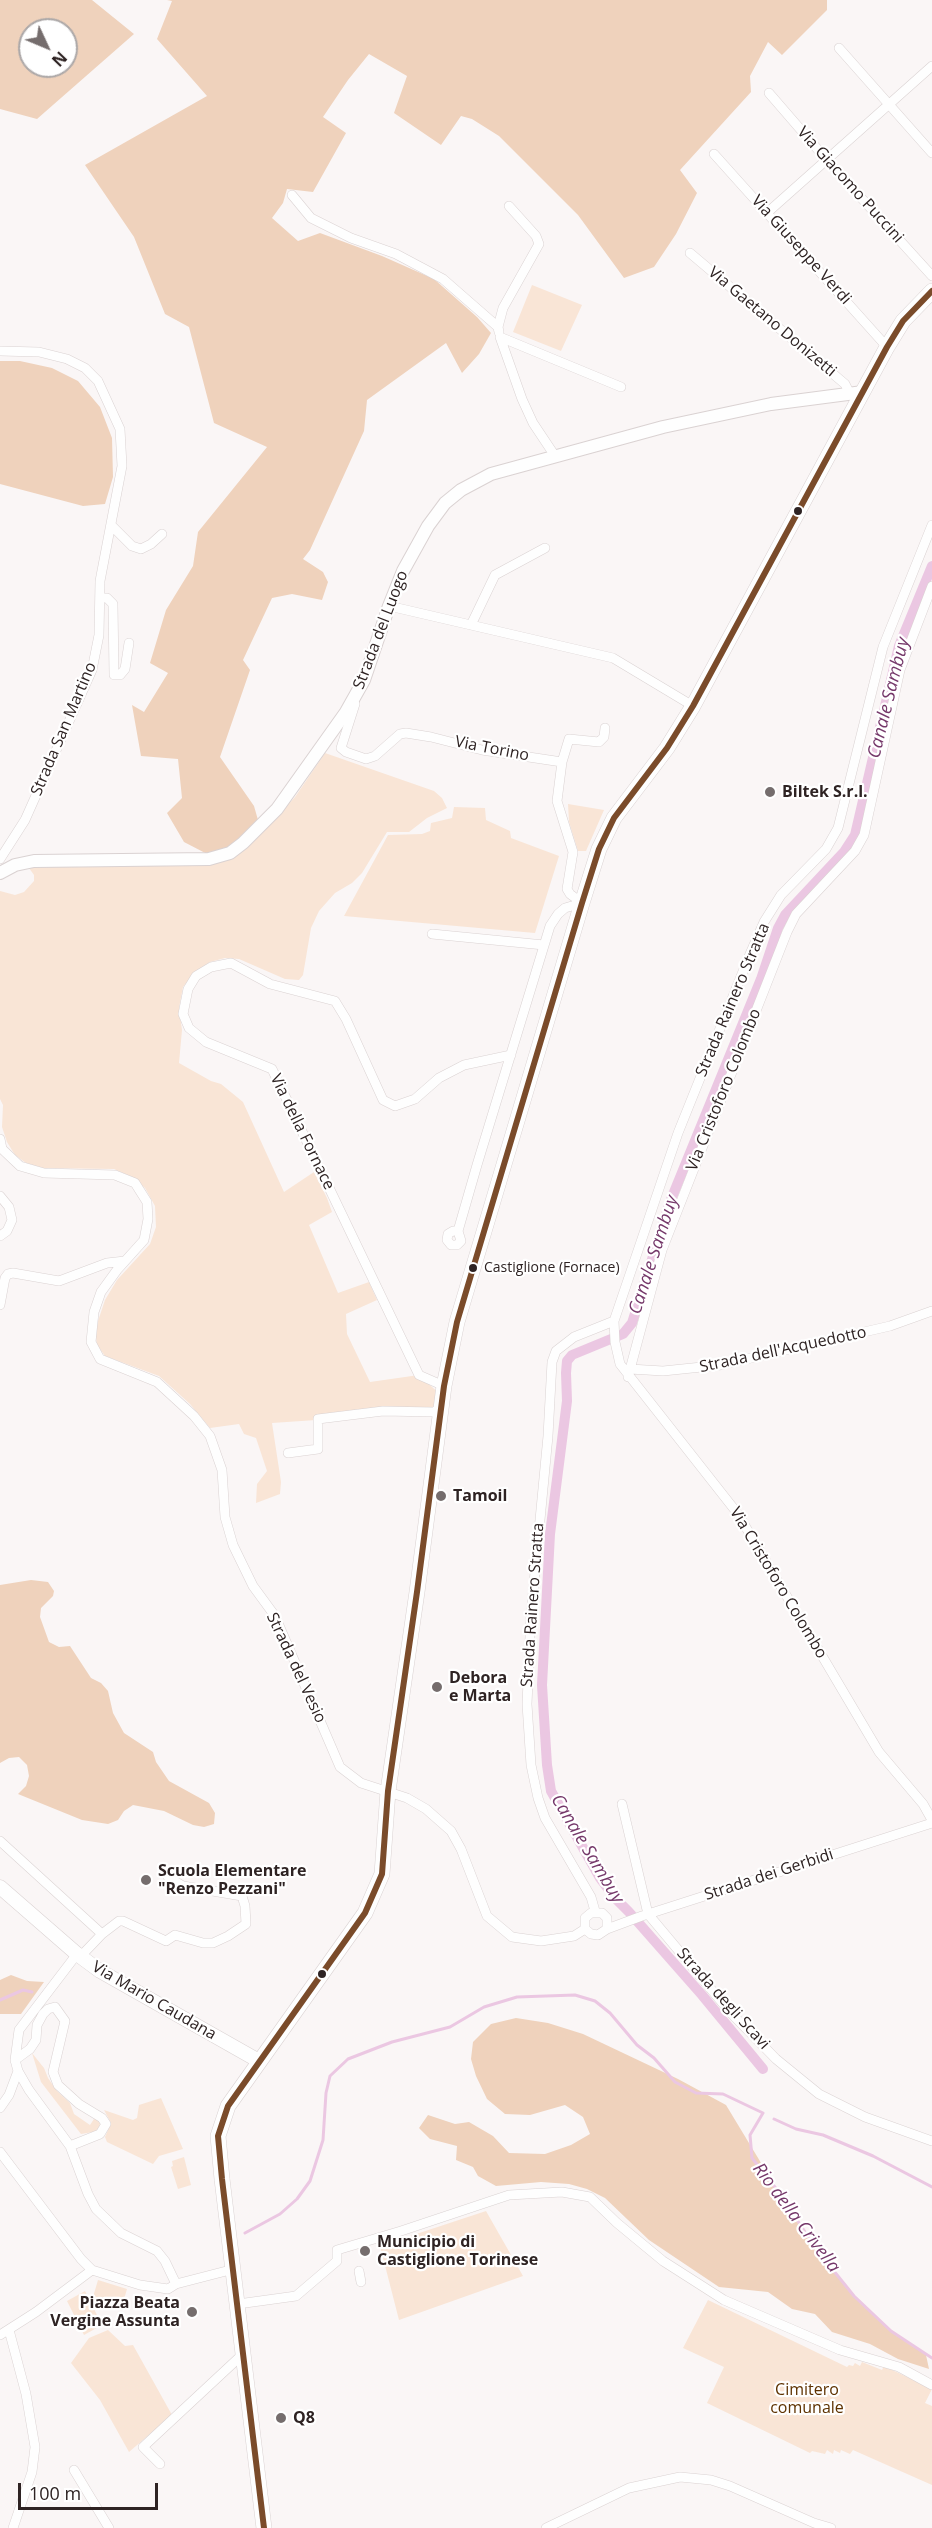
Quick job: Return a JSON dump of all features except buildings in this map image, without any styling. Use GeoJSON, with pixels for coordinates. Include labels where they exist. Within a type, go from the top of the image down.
{"type":"FeatureCollection","features":[{"type":"Feature","properties":{"kind":"main road"},"geometry":{"type":"LineString","coordinates":[[264,2528],[222,2179],[219,2136],[228,2106],[365,1913],[382,1874],[388,1791],[444,1386],[458,1322],[582,903],[602,842],[614,818],[667,748],[693,706],[856,393],[903,321],[932,291]]}},
{"type":"Feature","properties":{"kind":"main road","name":"Via Mario Caudana"},"geometry":{"type":"LineString","coordinates":[[0,1887],[78,1956],[148,2000],[259,2061]]}},
{"type":"Feature","properties":{"kind":"street"},"geometry":{"type":"LineString","coordinates":[[839,48],[932,153]]}},
{"type":"Feature","properties":{"kind":"street"},"geometry":{"type":"LineString","coordinates":[[768,212],[932,66]]}},
{"type":"Feature","properties":{"kind":"street","name":"Via Giacomo Puccini"},"geometry":{"type":"LineString","coordinates":[[769,93],[932,276]]}},
{"type":"Feature","properties":{"kind":"street","name":"Via Giuseppe Verdi"},"geometry":{"type":"LineString","coordinates":[[714,154],[887,347]]}},
{"type":"Feature","properties":{"kind":"street"},"geometry":{"type":"LineString","coordinates":[[292,195],[311,218],[351,238],[396,254],[442,279],[498,327]]}},
{"type":"Feature","properties":{"kind":"street"},"geometry":{"type":"LineString","coordinates":[[509,206],[536,236],[539,244],[503,308],[498,327],[526,407],[555,456]]}},
{"type":"Feature","properties":{"kind":"street","name":"Via Gaetano Donizetti"},"geometry":{"type":"LineString","coordinates":[[690,253],[856,393]]}},
{"type":"Feature","properties":{"kind":"street"},"geometry":{"type":"LineString","coordinates":[[500,337],[621,387]]}},
{"type":"Feature","properties":{"kind":"street","name":"Strada San Martino"},"geometry":{"type":"LineString","coordinates":[[0,351],[39,352],[67,359],[85,368],[98,381],[120,429],[121,478],[100,581],[99,635],[92,670],[25,820],[0,859]]}},
{"type":"Feature","properties":{"kind":"street","name":"Strada del Luogo"},"geometry":{"type":"LineString","coordinates":[[0,873],[15,865],[34,861],[209,859],[230,853],[243,843],[277,809],[358,692],[388,606],[403,571],[428,526],[445,502],[461,490],[491,474],[663,426],[771,404],[856,393]]}},
{"type":"Feature","properties":{"kind":"street","name":"Strada Rainero Stratta"},"geometry":{"type":"LineString","coordinates":[[629,1373],[620,1364],[615,1342],[614,1321],[678,1133],[764,922],[781,895],[826,849],[838,828],[883,647],[932,525]]}},
{"type":"Feature","properties":{"kind":"street"},"geometry":{"type":"LineString","coordinates":[[112,526],[132,546],[141,549],[162,534]]}},
{"type":"Feature","properties":{"kind":"street"},"geometry":{"type":"LineString","coordinates":[[471,625],[495,575],[544,548]]}},
{"type":"Feature","properties":{"kind":"street","name":"Via Cristoforo Colombo"},"geometry":{"type":"LineString","coordinates":[[932,586],[900,670],[864,835],[855,851],[796,915],[787,932],[662,1250],[629,1373],[738,1514],[879,1752],[923,1804],[932,1822]]}},
{"type":"Feature","properties":{"kind":"street"},"geometry":{"type":"LineString","coordinates":[[100,598],[107,598],[113,604],[114,675],[120,675],[125,669],[129,643]]}},
{"type":"Feature","properties":{"kind":"street"},"geometry":{"type":"LineString","coordinates":[[388,606],[613,658],[693,706]]}},
{"type":"Feature","properties":{"kind":"street","name":"Via Torino"},"geometry":{"type":"LineString","coordinates":[[358,692],[342,742],[341,748],[346,752],[370,758],[400,734],[406,733],[482,750],[562,762]]}},
{"type":"Feature","properties":{"kind":"street"},"geometry":{"type":"LineString","coordinates":[[582,903],[567,889],[573,852],[557,801],[562,762],[569,739],[599,742],[604,737],[605,728]]}},
{"type":"Feature","properties":{"kind":"street"},"geometry":{"type":"LineString","coordinates":[[458,1231],[504,1071],[511,1055],[550,926],[565,908],[582,903]]}},
{"type":"Feature","properties":{"kind":"street"},"geometry":{"type":"LineString","coordinates":[[432,934],[544,945]]}},
{"type":"Feature","properties":{"kind":"street","name":"Via della Fornace"},"geometry":{"type":"LineString","coordinates":[[444,1386],[419,1375],[272,1070],[206,1042],[189,1028],[183,1014],[188,989],[196,976],[211,967],[231,963],[270,984],[335,1001],[346,1019],[383,1100],[395,1106],[415,1099],[439,1078],[464,1065],[511,1055]]}},
{"type":"Feature","properties":{"kind":"street","name":"Strada del Vesio"},"geometry":{"type":"LineString","coordinates":[[0,1138],[2,1149],[20,1166],[44,1173],[115,1174],[135,1184],[147,1202],[148,1219],[144,1240],[101,1292],[94,1311],[91,1342],[100,1359],[157,1382],[194,1416],[210,1436],[222,1470],[225,1517],[233,1545],[252,1586],[275,1616],[340,1767],[361,1783],[388,1791]]}},
{"type":"Feature","properties":{"kind":"street"},"geometry":{"type":"LineString","coordinates":[[0,1196],[9,1207],[12,1220],[7,1231],[0,1236]]}},
{"type":"Feature","properties":{"kind":"street"},"geometry":{"type":"LineString","coordinates":[[0,1305],[8,1274],[58,1281],[108,1263],[125,1262]]}},
{"type":"Feature","properties":{"kind":"street","name":"Strada dell'Acquedotto"},"geometry":{"type":"LineString","coordinates":[[629,1373],[721,1365],[879,1329],[932,1311]]}},
{"type":"Feature","properties":{"kind":"street","name":"Strada Rainero Stratta"},"geometry":{"type":"LineString","coordinates":[[595,1911],[591,1897],[546,1818],[538,1798],[531,1765],[527,1695],[531,1614],[548,1436],[552,1362],[556,1351],[574,1337],[614,1321]]}},
{"type":"Feature","properties":{"kind":"street"},"geometry":{"type":"LineString","coordinates":[[288,1453],[318,1449],[318,1419],[383,1411],[434,1413],[441,1408]]}},
{"type":"Feature","properties":{"kind":"street"},"geometry":{"type":"LineString","coordinates":[[388,1791],[407,1798],[426,1809],[451,1832],[461,1849],[488,1916],[512,1937],[541,1941],[574,1936],[585,1929]]}},
{"type":"Feature","properties":{"kind":"street"},"geometry":{"type":"LineString","coordinates":[[622,1804],[645,1915]]}},
{"type":"Feature","properties":{"kind":"street","name":"Strada dei Gerbidi"},"geometry":{"type":"LineString","coordinates":[[607,1929],[932,1822]]}},
{"type":"Feature","properties":{"kind":"street"},"geometry":{"type":"LineString","coordinates":[[0,1841],[102,1934]]}},
{"type":"Feature","properties":{"kind":"street"},"geometry":{"type":"LineString","coordinates":[[168,1877],[183,1886],[242,1896],[246,1923],[213,1943],[204,1943],[175,1935],[166,1941],[123,1921],[113,1924],[78,1956],[19,2030],[15,2060],[18,2071],[29,2090],[70,2146],[96,2209],[121,2233],[157,2251],[165,2261],[176,2284]]}},
{"type":"Feature","properties":{"kind":"street"},"geometry":{"type":"LineString","coordinates":[[595,1911],[607,1918],[607,1929],[598,1935],[591,1934],[585,1929],[585,1918],[595,1911]]}},
{"type":"Feature","properties":{"kind":"street","name":"Strada degli Scavi"},"geometry":{"type":"LineString","coordinates":[[645,1915],[753,2036],[819,2094],[866,2117],[932,2141]]}},
{"type":"Feature","properties":{"kind":"street"},"geometry":{"type":"LineString","coordinates":[[15,2060],[30,2049],[36,2040],[37,2025],[43,2014],[55,2007],[65,2021],[53,2072],[58,2085],[79,2104],[102,2118],[106,2124],[100,2134],[70,2146]]}},
{"type":"Feature","properties":{"kind":"street"},"geometry":{"type":"LineString","coordinates":[[0,2108],[9,2094],[18,2071]]}},
{"type":"Feature","properties":{"kind":"street"},"geometry":{"type":"LineString","coordinates":[[0,2152],[81,2259],[92,2270],[151,2288],[168,2289],[176,2284],[234,2269]]}},
{"type":"Feature","properties":{"kind":"street"},"geometry":{"type":"LineString","coordinates":[[238,2304],[296,2296],[337,2260],[337,2250],[509,2195],[562,2192],[590,2197],[663,2261],[724,2300],[840,2350],[899,2367],[932,2385]]}},
{"type":"Feature","properties":{"kind":"street"},"geometry":{"type":"LineString","coordinates":[[13,2528],[32,2472],[35,2447],[26,2394],[4,2333],[92,2270]]}},
{"type":"Feature","properties":{"kind":"street"},"geometry":{"type":"LineString","coordinates":[[359,2271],[361,2282]]}},
{"type":"Feature","properties":{"kind":"street"},"geometry":{"type":"LineString","coordinates":[[160,2464],[143,2447],[244,2353]]}},
{"type":"Feature","properties":{"kind":"street"},"geometry":{"type":"LineString","coordinates":[[75,2470],[109,2528]]}},
{"type":"Feature","properties":{"kind":"street"},"geometry":{"type":"LineString","coordinates":[[546,2528],[629,2488],[680,2477],[711,2480],[730,2486],[814,2523],[831,2528]]}},
{"type":"Feature","properties":{"kind":"green space"},"geometry":{"type":"Polygon","coordinates":[[[532,285],[582,305],[561,351],[513,332],[532,285]]]}},
{"type":"Feature","properties":{"kind":"green space"},"geometry":{"type":"Polygon","coordinates":[[[325,753],[434,791],[442,798],[447,808],[427,818],[409,832],[387,832],[362,873],[352,883],[335,893],[319,911],[311,928],[303,975],[299,980],[285,979],[239,959],[225,958],[210,962],[195,972],[183,987],[179,1008],[182,1030],[179,1063],[221,1084],[243,1102],[284,1192],[314,1172],[332,1212],[309,1225],[338,1293],[369,1282],[377,1300],[346,1314],[347,1334],[370,1382],[419,1375],[443,1397],[434,1412],[272,1423],[281,1482],[280,1494],[256,1503],[257,1484],[267,1471],[256,1438],[244,1434],[239,1424],[210,1428],[190,1404],[159,1376],[105,1356],[97,1345],[95,1330],[105,1300],[117,1280],[150,1244],[156,1227],[155,1206],[145,1188],[132,1177],[114,1169],[42,1168],[26,1163],[15,1155],[7,1142],[2,1127],[3,1105],[0,1099],[0,891],[15,895],[24,892],[34,881],[34,875],[26,864],[209,864],[233,859],[261,834],[295,797],[325,753]]]}},
{"type":"Feature","properties":{"kind":"green space"},"geometry":{"type":"Polygon","coordinates":[[[568,804],[604,810],[586,851],[578,851],[569,822],[568,804]]]}},
{"type":"Feature","properties":{"kind":"green space"},"geometry":{"type":"Polygon","coordinates":[[[454,807],[485,808],[486,820],[510,831],[511,838],[559,856],[535,933],[344,916],[388,835],[422,834],[430,831],[431,823],[452,818],[454,807]]]}},
{"type":"Feature","properties":{"kind":"green space"},"geometry":{"type":"Polygon","coordinates":[[[32,2053],[57,2091],[70,2103],[74,2114],[90,2125],[94,2119],[98,2120],[99,2131],[81,2134],[41,2082],[32,2053]]]}},
{"type":"Feature","properties":{"kind":"green space"},"geometry":{"type":"Polygon","coordinates":[[[161,2098],[183,2149],[159,2156],[153,2164],[107,2142],[105,2137],[111,2123],[104,2110],[133,2120],[137,2118],[139,2105],[161,2098]]]}},
{"type":"Feature","properties":{"kind":"green space"},"geometry":{"type":"Polygon","coordinates":[[[184,2157],[191,2185],[178,2189],[171,2167],[173,2166],[172,2161],[184,2157]]]}},
{"type":"Feature","properties":{"kind":"green space"},"geometry":{"type":"Polygon","coordinates":[[[486,2211],[523,2276],[399,2320],[380,2246],[486,2211]]]}},
{"type":"Feature","properties":{"kind":"green space"},"geometry":{"type":"Polygon","coordinates":[[[98,2280],[127,2289],[122,2306],[93,2297],[98,2280]]]}},
{"type":"Feature","properties":{"kind":"green space"},"geometry":{"type":"Polygon","coordinates":[[[85,2291],[102,2325],[84,2335],[67,2301],[85,2291]]]}},
{"type":"Feature","properties":{"kind":"green space","name":"Cimitero comunale"},"geometry":{"type":"Polygon","coordinates":[[[708,2300],[847,2367],[855,2363],[860,2366],[862,2362],[882,2370],[884,2366],[932,2389],[925,2403],[932,2406],[932,2485],[853,2450],[850,2454],[841,2450],[840,2453],[834,2450],[833,2454],[827,2450],[825,2454],[812,2451],[810,2453],[707,2403],[724,2367],[683,2348],[708,2300]]]}},
{"type":"Feature","properties":{"kind":"green space"},"geometry":{"type":"Polygon","coordinates":[[[108,2330],[125,2346],[133,2345],[172,2415],[129,2452],[100,2400],[71,2363],[89,2338],[108,2330]]]}},
{"type":"Feature","properties":{"kind":"shaded area"},"geometry":{"type":"Polygon","coordinates":[[[0,0],[92,0],[134,34],[37,119],[0,109],[0,0]]]}},
{"type":"Feature","properties":{"kind":"shaded area"},"geometry":{"type":"Polygon","coordinates":[[[167,0],[827,0],[827,10],[782,55],[768,42],[750,76],[751,92],[680,170],[697,193],[676,234],[654,267],[624,278],[578,215],[499,136],[472,119],[461,116],[441,145],[394,113],[407,76],[369,54],[348,80],[323,117],[346,133],[313,192],[287,189],[283,203],[272,218],[298,241],[320,233],[382,256],[434,279],[477,317],[491,333],[479,354],[462,373],[446,343],[367,400],[364,431],[310,550],[303,559],[323,572],[328,582],[322,600],[292,594],[272,598],[243,660],[250,670],[220,757],[254,806],[258,820],[241,840],[224,852],[211,856],[184,842],[167,813],[182,798],[178,759],[141,756],[132,705],[144,712],[168,673],[150,663],[166,610],[193,566],[198,532],[267,447],[214,423],[189,327],[165,314],[134,237],[85,165],[207,96],[157,39],[172,1],[167,0]]]}},
{"type":"Feature","properties":{"kind":"shaded area"},"geometry":{"type":"Polygon","coordinates":[[[0,361],[20,361],[52,368],[78,381],[100,407],[112,438],[113,477],[105,504],[83,506],[0,484],[0,361]]]}},
{"type":"Feature","properties":{"kind":"shaded area"},"geometry":{"type":"Polygon","coordinates":[[[31,1580],[48,1582],[54,1591],[53,1596],[41,1608],[40,1617],[49,1642],[59,1647],[70,1646],[91,1678],[101,1683],[108,1691],[113,1713],[124,1733],[153,1752],[156,1762],[169,1781],[209,1803],[215,1813],[214,1824],[204,1827],[193,1825],[164,1811],[133,1805],[124,1811],[118,1820],[108,1824],[82,1820],[18,1794],[26,1786],[29,1776],[27,1765],[19,1757],[9,1758],[0,1763],[0,1585],[31,1580]]]}},
{"type":"Feature","properties":{"kind":"shaded area"},"geometry":{"type":"Polygon","coordinates":[[[11,1975],[27,1981],[44,1982],[21,2014],[0,2014],[0,1980],[11,1975]]]}},
{"type":"Feature","properties":{"kind":"shaded area"},"geometry":{"type":"Polygon","coordinates":[[[516,2018],[548,2023],[583,2034],[678,2079],[726,2105],[817,2250],[854,2296],[891,2331],[926,2355],[929,2369],[898,2359],[870,2344],[832,2332],[815,2314],[792,2309],[768,2292],[719,2287],[649,2240],[605,2198],[587,2189],[569,2184],[541,2182],[496,2186],[478,2176],[473,2167],[456,2160],[457,2146],[430,2139],[419,2128],[428,2115],[455,2124],[469,2122],[493,2136],[509,2153],[545,2154],[571,2145],[590,2134],[583,2117],[565,2105],[530,2115],[505,2114],[487,2099],[471,2059],[473,2042],[491,2024],[516,2018]]]}},
{"type":"Feature","properties":{"kind":"waterway","name":"Canale Sambuy"},"geometry":{"type":"LineString","coordinates":[[763,2069],[702,1995],[615,1898],[600,1878],[551,1791],[542,1685],[550,1534],[567,1401],[567,1361],[572,1355],[623,1334],[632,1323],[670,1202],[761,979],[778,928],[785,915],[844,852],[855,835],[899,646],[932,566]]}},
{"type":"Feature","properties":{"kind":"waterway","name":"Rio della Crivella"},"geometry":{"type":"LineString","coordinates":[[0,2000],[23,1990],[32,1992]]}},
{"type":"Feature","properties":{"kind":"waterway","name":"Rio della Crivella"},"geometry":{"type":"LineString","coordinates":[[245,2233],[280,2214],[297,2199],[310,2181],[323,2140],[326,2093],[330,2076],[348,2059],[392,2042],[450,2027],[484,2007],[517,1997],[575,1995],[595,2001],[610,2013],[637,2045],[654,2058],[675,2082],[696,2093],[723,2094],[763,2113],[750,2135],[752,2158],[778,2191],[817,2250],[854,2296],[891,2331],[932,2358]]}},
{"type":"Feature","properties":{"kind":"waterway"},"geometry":{"type":"LineString","coordinates":[[774,2119],[796,2129],[823,2135],[873,2156],[932,2187]]}},
{"type":"Feature","properties":{"kind":"transit line"},"geometry":{"type":"LineString","coordinates":[[264,2528],[218,2136],[228,2106],[365,1913],[382,1874],[388,1791],[444,1386],[457,1322],[582,903],[599,849],[614,818],[667,748],[693,706],[887,347],[903,321],[932,291]]}},
{"type":"Feature","properties":{"kind":"place","name":"Biltek S.r.l."},"geometry":{"type":"Point","coordinates":[770,792]}},
{"type":"Feature","properties":{"kind":"place","name":"Castiglione (Fornace)"},"geometry":{"type":"Point","coordinates":[473,1268]}},
{"type":"Feature","properties":{"kind":"place","name":"Tamoil"},"geometry":{"type":"Point","coordinates":[441,1496]}},
{"type":"Feature","properties":{"kind":"place","name":"Debora e Marta"},"geometry":{"type":"Point","coordinates":[437,1687]}},
{"type":"Feature","properties":{"kind":"place","name":"Scuola Elementare \"Renzo Pezzani\""},"geometry":{"type":"Point","coordinates":[146,1880]}},
{"type":"Feature","properties":{"kind":"place","name":"Municipio di Castiglione Torinese"},"geometry":{"type":"Point","coordinates":[365,2251]}},
{"type":"Feature","properties":{"kind":"place","name":"Piazza Beata Vergine Assunta"},"geometry":{"type":"Point","coordinates":[192,2312]}},
{"type":"Feature","properties":{"kind":"place","name":"Q8"},"geometry":{"type":"Point","coordinates":[281,2418]}}]}
